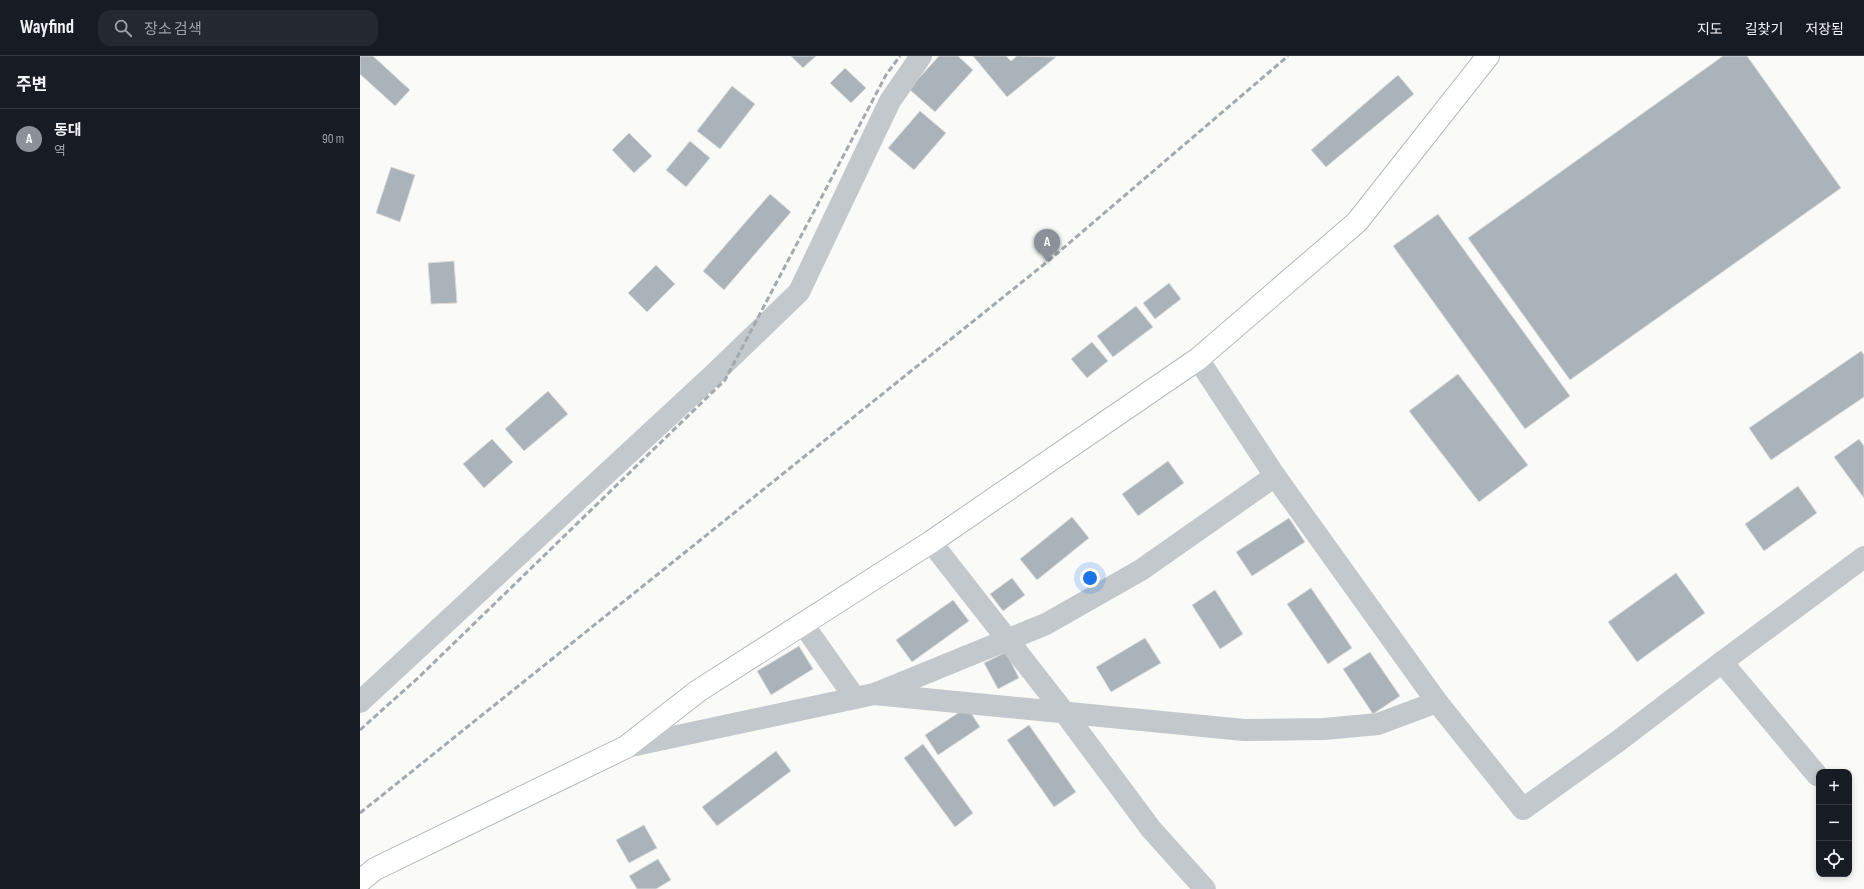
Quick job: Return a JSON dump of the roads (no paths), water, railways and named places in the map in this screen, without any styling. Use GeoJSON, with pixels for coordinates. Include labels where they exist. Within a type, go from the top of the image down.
{"type":"FeatureCollection","features":[{"type":"Feature","properties":{"kind":"street"},"geometry":{"type":"LineString","coordinates":[[360,702],[715,373],[799,292],[890,101],[921,56]]}},
{"type":"Feature","properties":{"kind":"street"},"geometry":{"type":"LineString","coordinates":[[360,882],[375,869],[626,747],[698,691],[931,542],[1198,359],[1357,222],[1488,56]]}},
{"type":"Feature","properties":{"kind":"street"},"geometry":{"type":"LineString","coordinates":[[1198,359],[1275,476],[1438,702],[1523,808],[1617,742],[1864,557]]}},
{"type":"Feature","properties":{"kind":"street"},"geometry":{"type":"LineString","coordinates":[[626,747],[865,696],[1046,624],[1141,570],[1275,476]]}},
{"type":"Feature","properties":{"kind":"street"},"geometry":{"type":"LineString","coordinates":[[931,542],[1006,640],[1064,712],[1151,829],[1205,889]]}},
{"type":"Feature","properties":{"kind":"street"},"geometry":{"type":"LineString","coordinates":[[803,624],[865,696],[1064,712],[1244,730],[1324,729],[1378,724],[1438,702]]}},
{"type":"Feature","properties":{"kind":"street"},"geometry":{"type":"LineString","coordinates":[[1722,662],[1816,774]]}},
{"type":"Feature","properties":{"kind":"railway"},"geometry":{"type":"LineString","coordinates":[[360,730],[418,678],[725,380],[886,75],[900,56]]}},
{"type":"Feature","properties":{"kind":"railway"},"geometry":{"type":"LineString","coordinates":[[360,813],[1047,262],[1288,56]]}},
{"type":"Feature","properties":{"kind":"place","name":"동대"},"geometry":{"type":"Point","coordinates":[1047,262]}}]}
